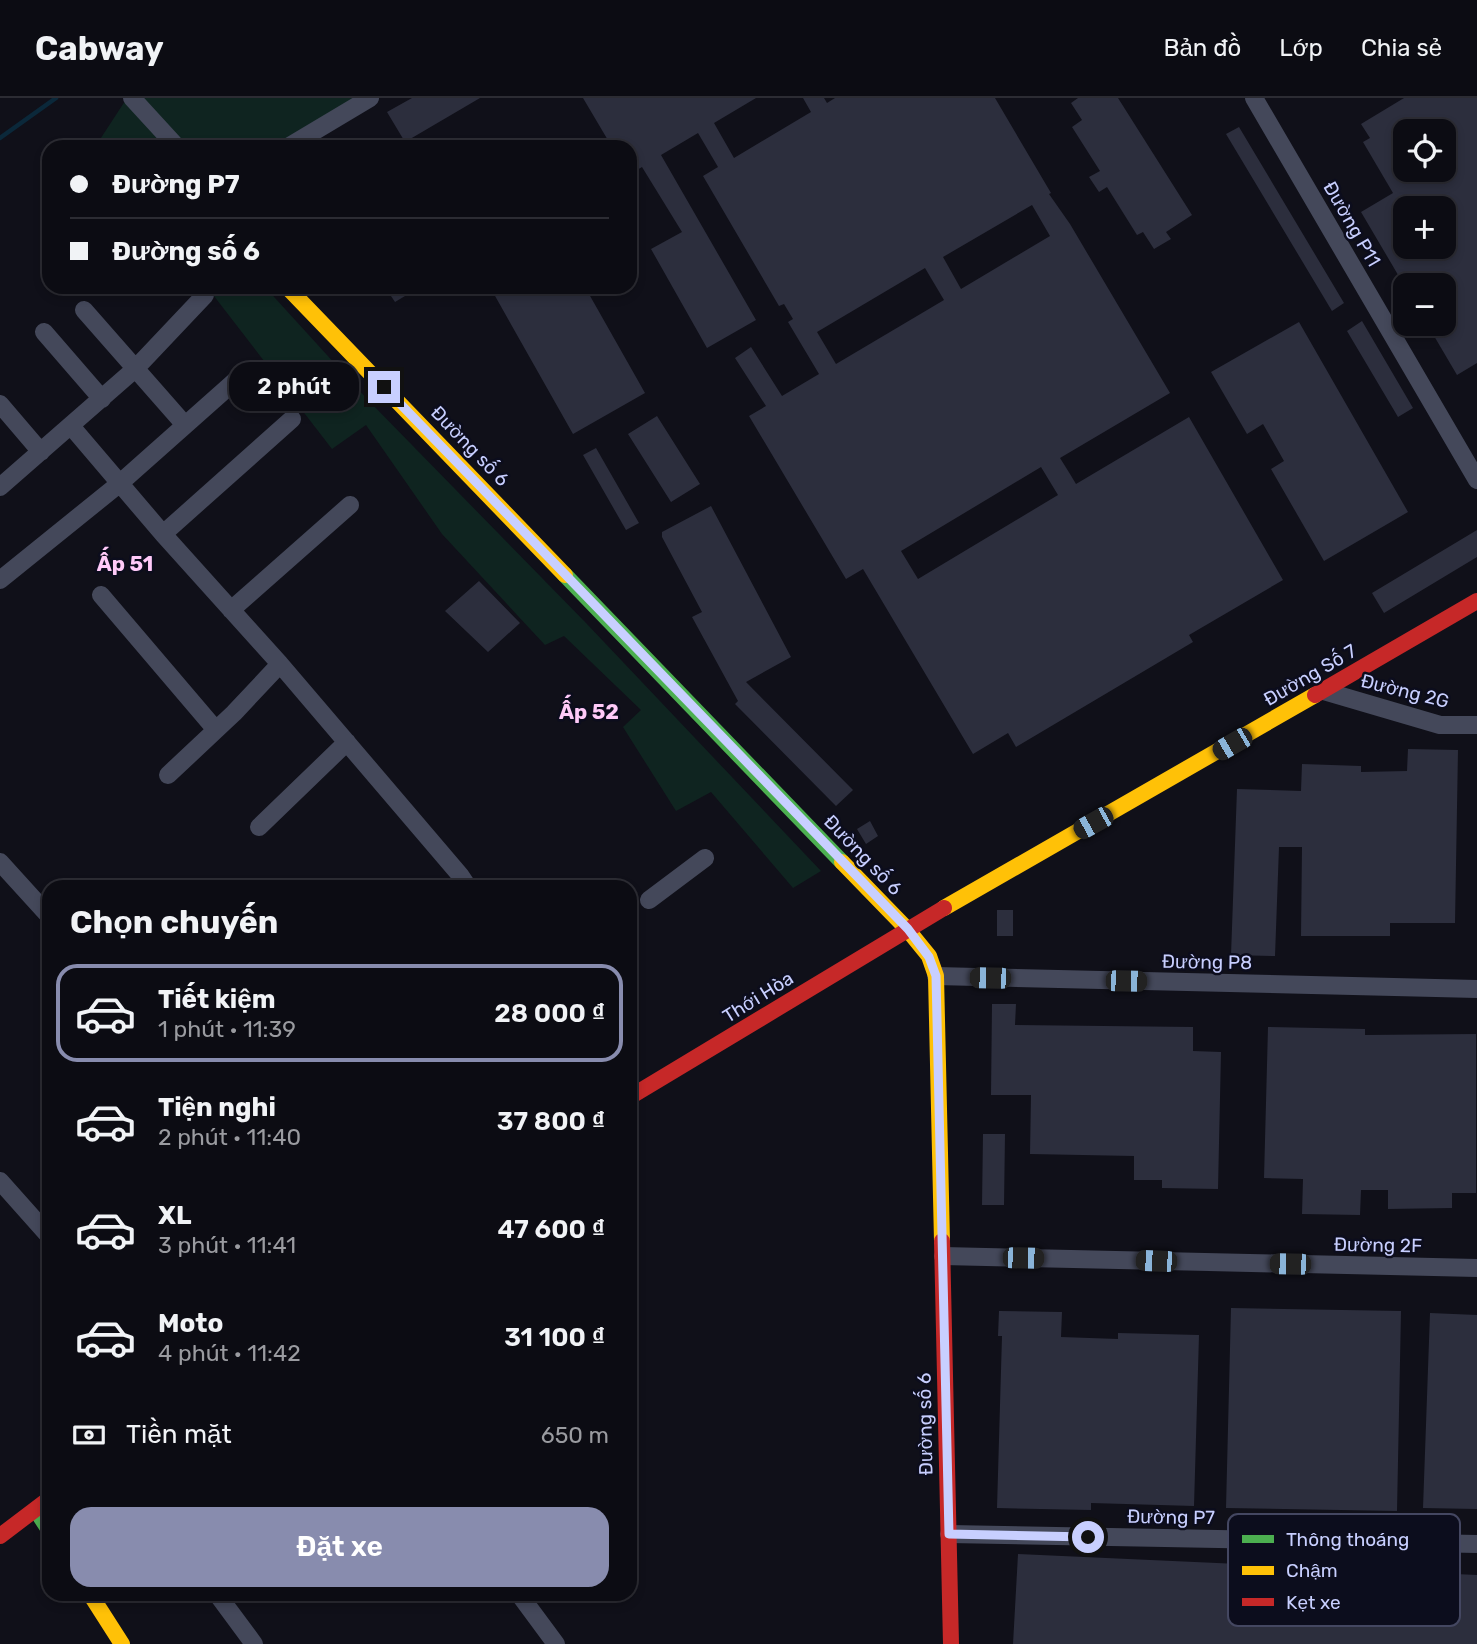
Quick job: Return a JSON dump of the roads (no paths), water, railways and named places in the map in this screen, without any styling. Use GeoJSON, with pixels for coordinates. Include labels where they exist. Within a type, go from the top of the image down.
{"type":"FeatureCollection","features":[{"type":"Feature","properties":{"kind":"street"},"geometry":{"type":"LineString","coordinates":[[132,98],[171,140]]}},
{"type":"Feature","properties":{"kind":"street"},"geometry":{"type":"LineString","coordinates":[[300,140],[370,98]]}},
{"type":"Feature","properties":{"kind":"street","name":"Đường P11"},"geometry":{"type":"LineString","coordinates":[[1254,98],[1477,480]]}},
{"type":"Feature","properties":{"kind":"street","name":"Đường số 6"},"geometry":{"type":"LineString","coordinates":[[294,294],[908,929],[929,957],[936,976],[951,1644]]}},
{"type":"Feature","properties":{"kind":"street"},"geometry":{"type":"LineString","coordinates":[[0,487],[135,369],[205,295]]}},
{"type":"Feature","properties":{"kind":"street"},"geometry":{"type":"LineString","coordinates":[[84,310],[185,425]]}},
{"type":"Feature","properties":{"kind":"street"},"geometry":{"type":"LineString","coordinates":[[44,332],[102,399]]}},
{"type":"Feature","properties":{"kind":"street"},"geometry":{"type":"LineString","coordinates":[[0,580],[119,484],[244,373]]}},
{"type":"Feature","properties":{"kind":"street"},"geometry":{"type":"LineString","coordinates":[[0,404],[41,452]]}},
{"type":"Feature","properties":{"kind":"street"},"geometry":{"type":"LineString","coordinates":[[163,534],[292,419]]}},
{"type":"Feature","properties":{"kind":"street"},"geometry":{"type":"LineString","coordinates":[[71,426],[119,484],[280,664],[463,880]]}},
{"type":"Feature","properties":{"kind":"street"},"geometry":{"type":"LineString","coordinates":[[230,610],[350,505]]}},
{"type":"Feature","properties":{"kind":"street"},"geometry":{"type":"LineString","coordinates":[[101,595],[216,730]]}},
{"type":"Feature","properties":{"kind":"street","name":"Đường Số 7"},"geometry":{"type":"LineString","coordinates":[[908,929],[1477,601]]}},
{"type":"Feature","properties":{"kind":"street"},"geometry":{"type":"LineString","coordinates":[[168,775],[280,664]]}},
{"type":"Feature","properties":{"kind":"street","name":"Đường 2G"},"geometry":{"type":"LineString","coordinates":[[1324,691],[1440,724],[1477,725]]}},
{"type":"Feature","properties":{"kind":"street"},"geometry":{"type":"LineString","coordinates":[[259,827],[347,742]]}},
{"type":"Feature","properties":{"kind":"street"},"geometry":{"type":"LineString","coordinates":[[649,900],[705,858]]}},
{"type":"Feature","properties":{"kind":"street"},"geometry":{"type":"LineString","coordinates":[[0,862],[42,908]]}},
{"type":"Feature","properties":{"kind":"street","name":"Thới Hòa"},"geometry":{"type":"LineString","coordinates":[[637,1093],[732,1038],[908,929]]}},
{"type":"Feature","properties":{"kind":"street","name":"Đường P8"},"geometry":{"type":"LineString","coordinates":[[936,976],[1477,989]]}},
{"type":"Feature","properties":{"kind":"street"},"geometry":{"type":"LineString","coordinates":[[0,1181],[42,1228]]}},
{"type":"Feature","properties":{"kind":"street","name":"Đường 2F"},"geometry":{"type":"LineString","coordinates":[[943,1256],[1477,1268]]}},
{"type":"Feature","properties":{"kind":"street"},"geometry":{"type":"LineString","coordinates":[[0,1536],[42,1505]]}},
{"type":"Feature","properties":{"kind":"street"},"geometry":{"type":"LineString","coordinates":[[36,1510],[42,1519]]}},
{"type":"Feature","properties":{"kind":"street","name":"Đường P7"},"geometry":{"type":"LineString","coordinates":[[949,1534],[1228,1539]]}},
{"type":"Feature","properties":{"kind":"street"},"geometry":{"type":"LineString","coordinates":[[94,1601],[122,1644]]}},
{"type":"Feature","properties":{"kind":"street"},"geometry":{"type":"LineString","coordinates":[[222,1601],[254,1644]]}},
{"type":"Feature","properties":{"kind":"street"},"geometry":{"type":"LineString","coordinates":[[524,1601],[556,1644]]}},
{"type":"Feature","properties":{"kind":"waterway"},"geometry":{"type":"LineString","coordinates":[[0,138],[56,98]]}},
{"type":"Feature","properties":{"kind":"district","name":"Ấp 51"},"geometry":{"type":"Point","coordinates":[125,563]}},
{"type":"Feature","properties":{"kind":"district","name":"Ấp 52"},"geometry":{"type":"Point","coordinates":[589,711]}}]}
